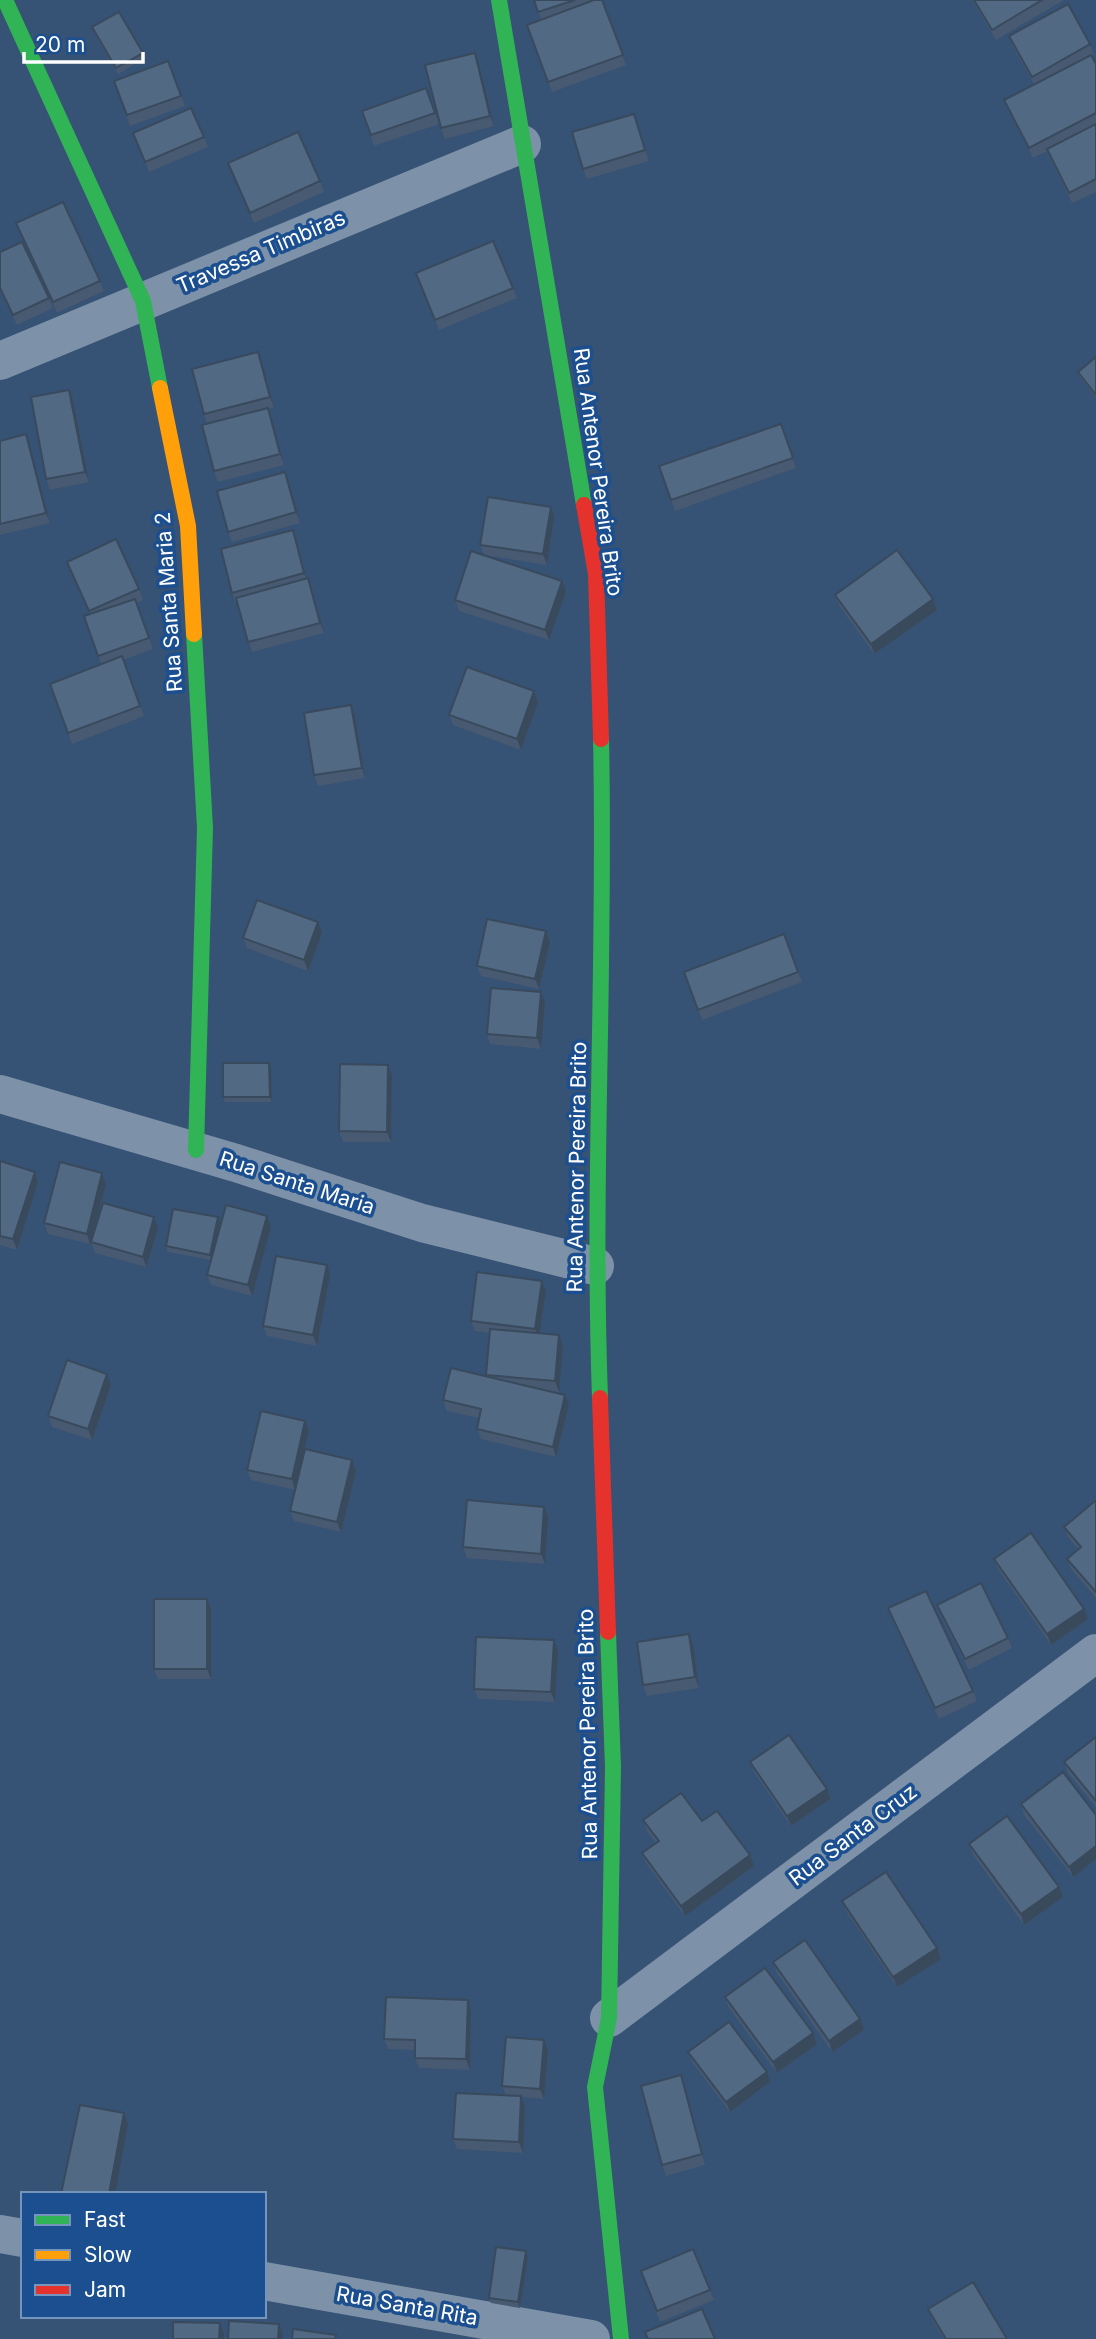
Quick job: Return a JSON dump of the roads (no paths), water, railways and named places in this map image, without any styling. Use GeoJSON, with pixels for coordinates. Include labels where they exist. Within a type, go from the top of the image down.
{"type":"FeatureCollection","features":[{"type":"Feature","properties":{"kind":"street","name":"Rua Santa Maria 2"},"geometry":{"type":"LineString","coordinates":[[5,0],[143,301],[188,526],[205,828],[196,1150]]}},
{"type":"Feature","properties":{"kind":"street","name":"Rua Antenor Pereira Brito"},"geometry":{"type":"LineString","coordinates":[[499,0],[522,144],[573,421],[596,574],[604,868],[595,1266],[613,1768],[610,2018],[596,2087],[621,2339]]}},
{"type":"Feature","properties":{"kind":"street","name":"Travessa Timbiras"},"geometry":{"type":"LineString","coordinates":[[0,361],[522,144]]}},
{"type":"Feature","properties":{"kind":"street","name":"Rua Santa Maria"},"geometry":{"type":"LineString","coordinates":[[0,1094],[196,1150],[422,1223],[595,1266]]}},
{"type":"Feature","properties":{"kind":"street","name":"Rua Santa Cruz"},"geometry":{"type":"LineString","coordinates":[[610,2018],[1096,1653]]}},
{"type":"Feature","properties":{"kind":"street"},"geometry":{"type":"LineString","coordinates":[[0,2234],[21,2238]]}},
{"type":"Feature","properties":{"kind":"street","name":"Rua Santa Rita"},"geometry":{"type":"LineString","coordinates":[[266,2281],[591,2339]]}}]}
